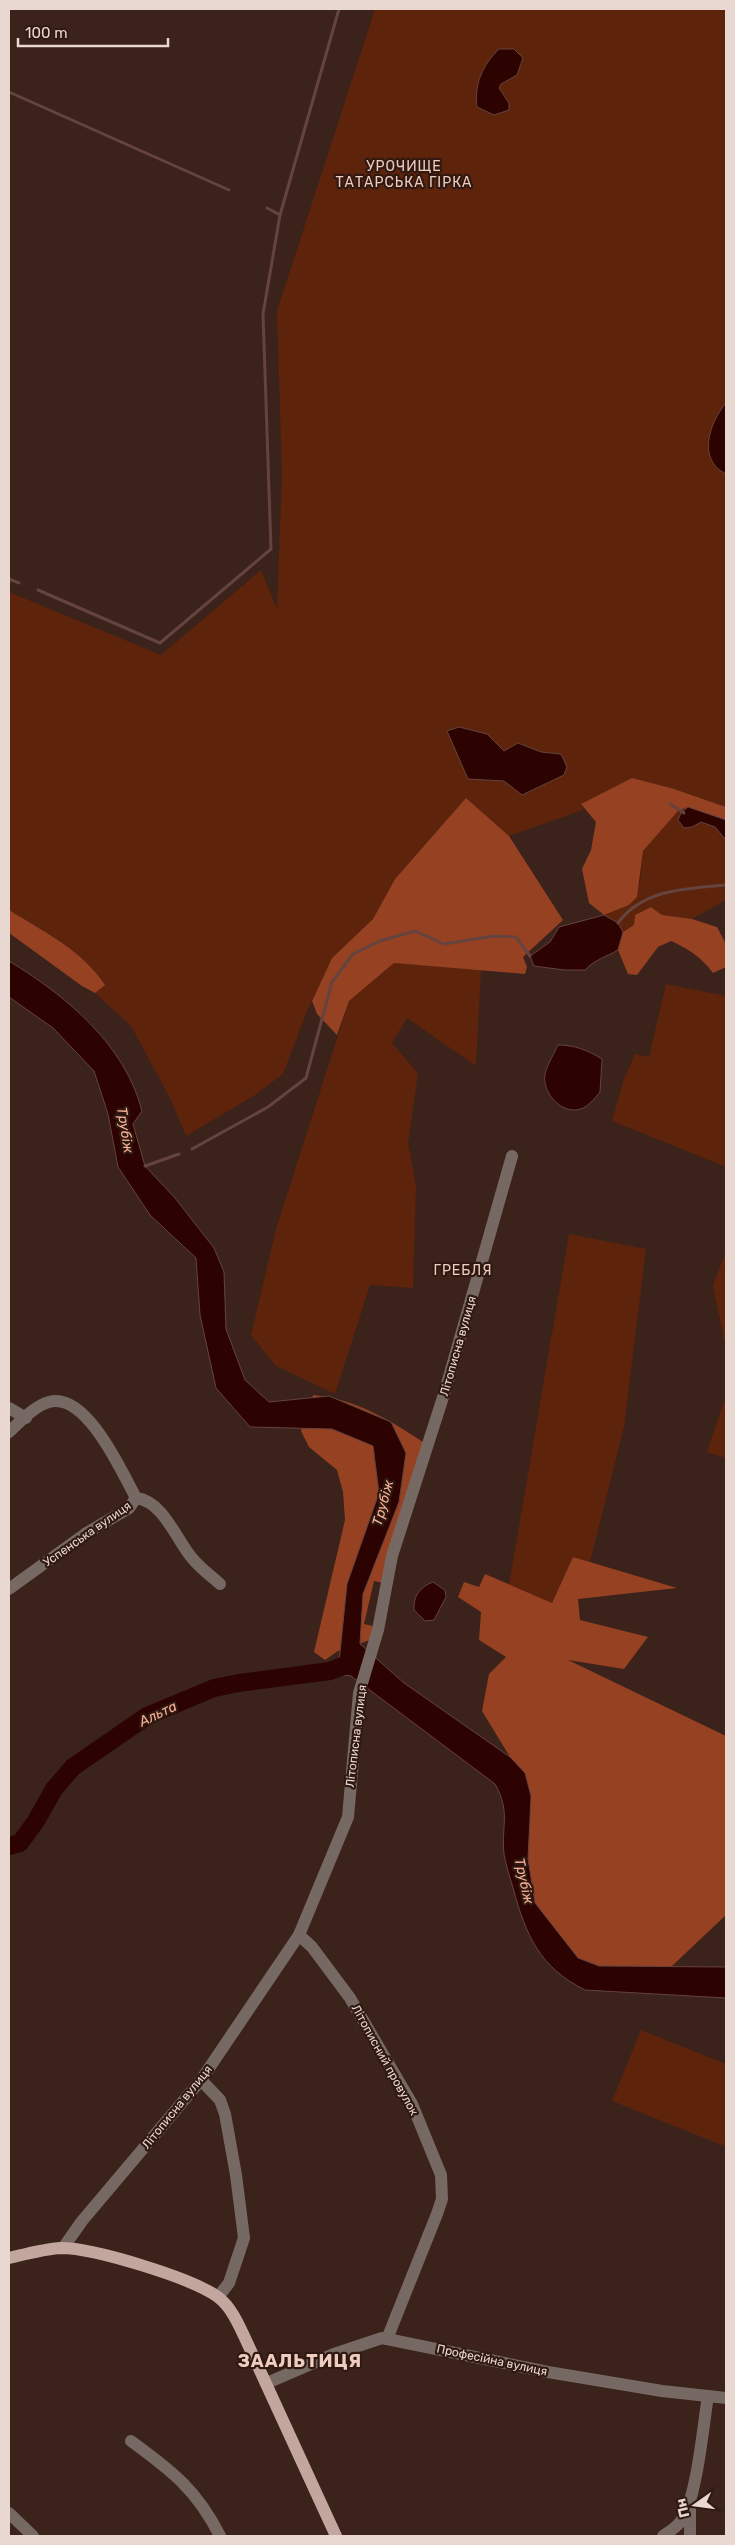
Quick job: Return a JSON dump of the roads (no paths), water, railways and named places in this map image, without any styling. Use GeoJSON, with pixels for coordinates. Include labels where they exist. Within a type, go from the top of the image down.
{"type":"FeatureCollection","features":[{"type":"Feature","properties":{"kind":"main road"},"geometry":{"type":"LineString","coordinates":[[9,2258],[63,2248],[105,2256],[181,2278],[218,2297],[231,2311],[267,2383],[336,2536]]}},
{"type":"Feature","properties":{"kind":"street","name":"Літописна вулиця"},"geometry":{"type":"LineString","coordinates":[[63,2248],[82,2222],[202,2080],[299,1935],[348,1817],[359,1692],[372,1650],[392,1556],[445,1391],[512,1156]]}},
{"type":"Feature","properties":{"kind":"street"},"geometry":{"type":"LineString","coordinates":[[9,1432],[48,1402],[60,1401],[71,1404],[98,1432],[136,1498]]}},
{"type":"Feature","properties":{"kind":"street"},"geometry":{"type":"LineString","coordinates":[[9,1408],[26,1418]]}},
{"type":"Feature","properties":{"kind":"street","name":"Успенська вулиця"},"geometry":{"type":"LineString","coordinates":[[9,1589],[80,1537],[128,1508],[136,1498],[147,1500],[157,1508],[193,1560],[220,1584]]}},
{"type":"Feature","properties":{"kind":"street","name":"Літописний провулок"},"geometry":{"type":"LineString","coordinates":[[299,1935],[330,1970],[379,2044],[412,2104],[441,2175],[442,2199],[387,2339]]}},
{"type":"Feature","properties":{"kind":"street"},"geometry":{"type":"LineString","coordinates":[[202,2080],[220,2100],[225,2114],[244,2228],[244,2238],[239,2257],[229,2283],[218,2297]]}},
{"type":"Feature","properties":{"kind":"street","name":"Професійна вулиця"},"geometry":{"type":"LineString","coordinates":[[267,2383],[369,2341],[387,2339],[556,2374],[726,2398]]}},
{"type":"Feature","properties":{"kind":"street"},"geometry":{"type":"LineString","coordinates":[[663,2536],[681,2520],[690,2496],[708,2396]]}},
{"type":"Feature","properties":{"kind":"street"},"geometry":{"type":"LineString","coordinates":[[131,2441],[182,2479],[203,2506],[220,2536]]}},
{"type":"Feature","properties":{"kind":"street"},"geometry":{"type":"LineString","coordinates":[[690,2496],[692,2515],[690,2536]]}},
{"type":"Feature","properties":{"kind":"street"},"geometry":{"type":"LineString","coordinates":[[9,2513],[32,2536]]}},
{"type":"Feature","properties":{"kind":"water"},"geometry":{"type":"Polygon","coordinates":[[[499,49],[514,49],[523,58],[517,75],[501,84],[499,88],[509,103],[509,110],[494,115],[477,107],[476,98],[478,82],[484,68],[499,49]]]}},
{"type":"Feature","properties":{"kind":"water"},"geometry":{"type":"Polygon","coordinates":[[[726,403],[726,474],[717,468],[711,460],[709,441],[715,421],[726,403]]]}},
{"type":"Feature","properties":{"kind":"water"},"geometry":{"type":"Polygon","coordinates":[[[459,727],[487,734],[504,751],[518,743],[541,752],[561,754],[567,767],[564,775],[522,795],[504,781],[468,779],[447,731],[459,727]]]}},
{"type":"Feature","properties":{"kind":"water"},"geometry":{"type":"Polygon","coordinates":[[[688,807],[726,820],[726,840],[715,827],[701,822],[692,827],[684,828],[678,820],[681,813],[688,807]]]}},
{"type":"Feature","properties":{"kind":"water"},"geometry":{"type":"Polygon","coordinates":[[[604,915],[618,923],[623,932],[618,950],[596,961],[585,970],[564,970],[534,966],[530,956],[550,942],[559,927],[604,915]]]}},
{"type":"Feature","properties":{"kind":"water","name":"Трубіж"},"geometry":{"type":"Polygon","coordinates":[[[9,961],[51,989],[71,1006],[107,1043],[122,1064],[134,1087],[142,1111],[133,1124],[145,1166],[175,1198],[214,1248],[224,1272],[226,1329],[245,1380],[269,1402],[329,1396],[391,1422],[406,1453],[399,1502],[363,1594],[360,1644],[404,1683],[510,1757],[525,1773],[531,1796],[528,1859],[535,1903],[578,1958],[599,1966],[726,1967],[726,1998],[585,1990],[556,1971],[537,1948],[523,1921],[504,1854],[503,1803],[495,1784],[351,1676],[332,1673],[332,1668],[339,1662],[347,1584],[379,1493],[373,1446],[332,1429],[250,1427],[216,1388],[200,1315],[196,1258],[150,1215],[118,1167],[108,1114],[94,1071],[53,1028],[9,997],[9,961]]]}},
{"type":"Feature","properties":{"kind":"water"},"geometry":{"type":"Polygon","coordinates":[[[558,1045],[581,1049],[602,1059],[600,1092],[584,1108],[569,1109],[557,1104],[546,1087],[545,1074],[558,1045]]]}},
{"type":"Feature","properties":{"kind":"water"},"geometry":{"type":"Polygon","coordinates":[[[433,1582],[445,1590],[446,1597],[434,1620],[425,1621],[414,1610],[415,1600],[421,1589],[433,1582]]]}},
{"type":"Feature","properties":{"kind":"waterway"},"geometry":{"type":"LineString","coordinates":[[267,208],[280,215],[339,9]]}},
{"type":"Feature","properties":{"kind":"waterway"},"geometry":{"type":"LineString","coordinates":[[9,92],[229,190]]}},
{"type":"Feature","properties":{"kind":"waterway"},"geometry":{"type":"LineString","coordinates":[[38,590],[160,643],[271,549],[263,314],[280,215]]}},
{"type":"Feature","properties":{"kind":"waterway"},"geometry":{"type":"LineString","coordinates":[[9,579],[19,583]]}},
{"type":"Feature","properties":{"kind":"waterway"},"geometry":{"type":"LineString","coordinates":[[670,804],[684,813]]}},
{"type":"Feature","properties":{"kind":"waterway"},"geometry":{"type":"LineString","coordinates":[[618,923],[640,903],[667,892],[726,885]]}},
{"type":"Feature","properties":{"kind":"waterway"},"geometry":{"type":"LineString","coordinates":[[192,1149],[268,1107],[306,1078],[332,982],[353,954],[380,941],[415,931],[444,944],[494,936],[516,937],[530,956]]}},
{"type":"Feature","properties":{"kind":"waterway"},"geometry":{"type":"LineString","coordinates":[[145,1166],[179,1154]]}},
{"type":"Feature","properties":{"kind":"waterway","name":"Альта"},"geometry":{"type":"LineString","coordinates":[[9,1846],[20,1843],[36,1821],[54,1789],[73,1767],[147,1716],[214,1688],[330,1671],[353,1662]]}},
{"type":"Feature","properties":{"kind":"district","name":"УРОЧИЩЕ ТАТАРСЬКА ГІРКА"},"geometry":{"type":"Point","coordinates":[404,174]}},
{"type":"Feature","properties":{"kind":"district","name":"ГРЕБЛЯ"},"geometry":{"type":"Point","coordinates":[463,1270]}},
{"type":"Feature","properties":{"kind":"district","name":"ЗААЛЬТИЦЯ"},"geometry":{"type":"Point","coordinates":[300,2361]}}]}
